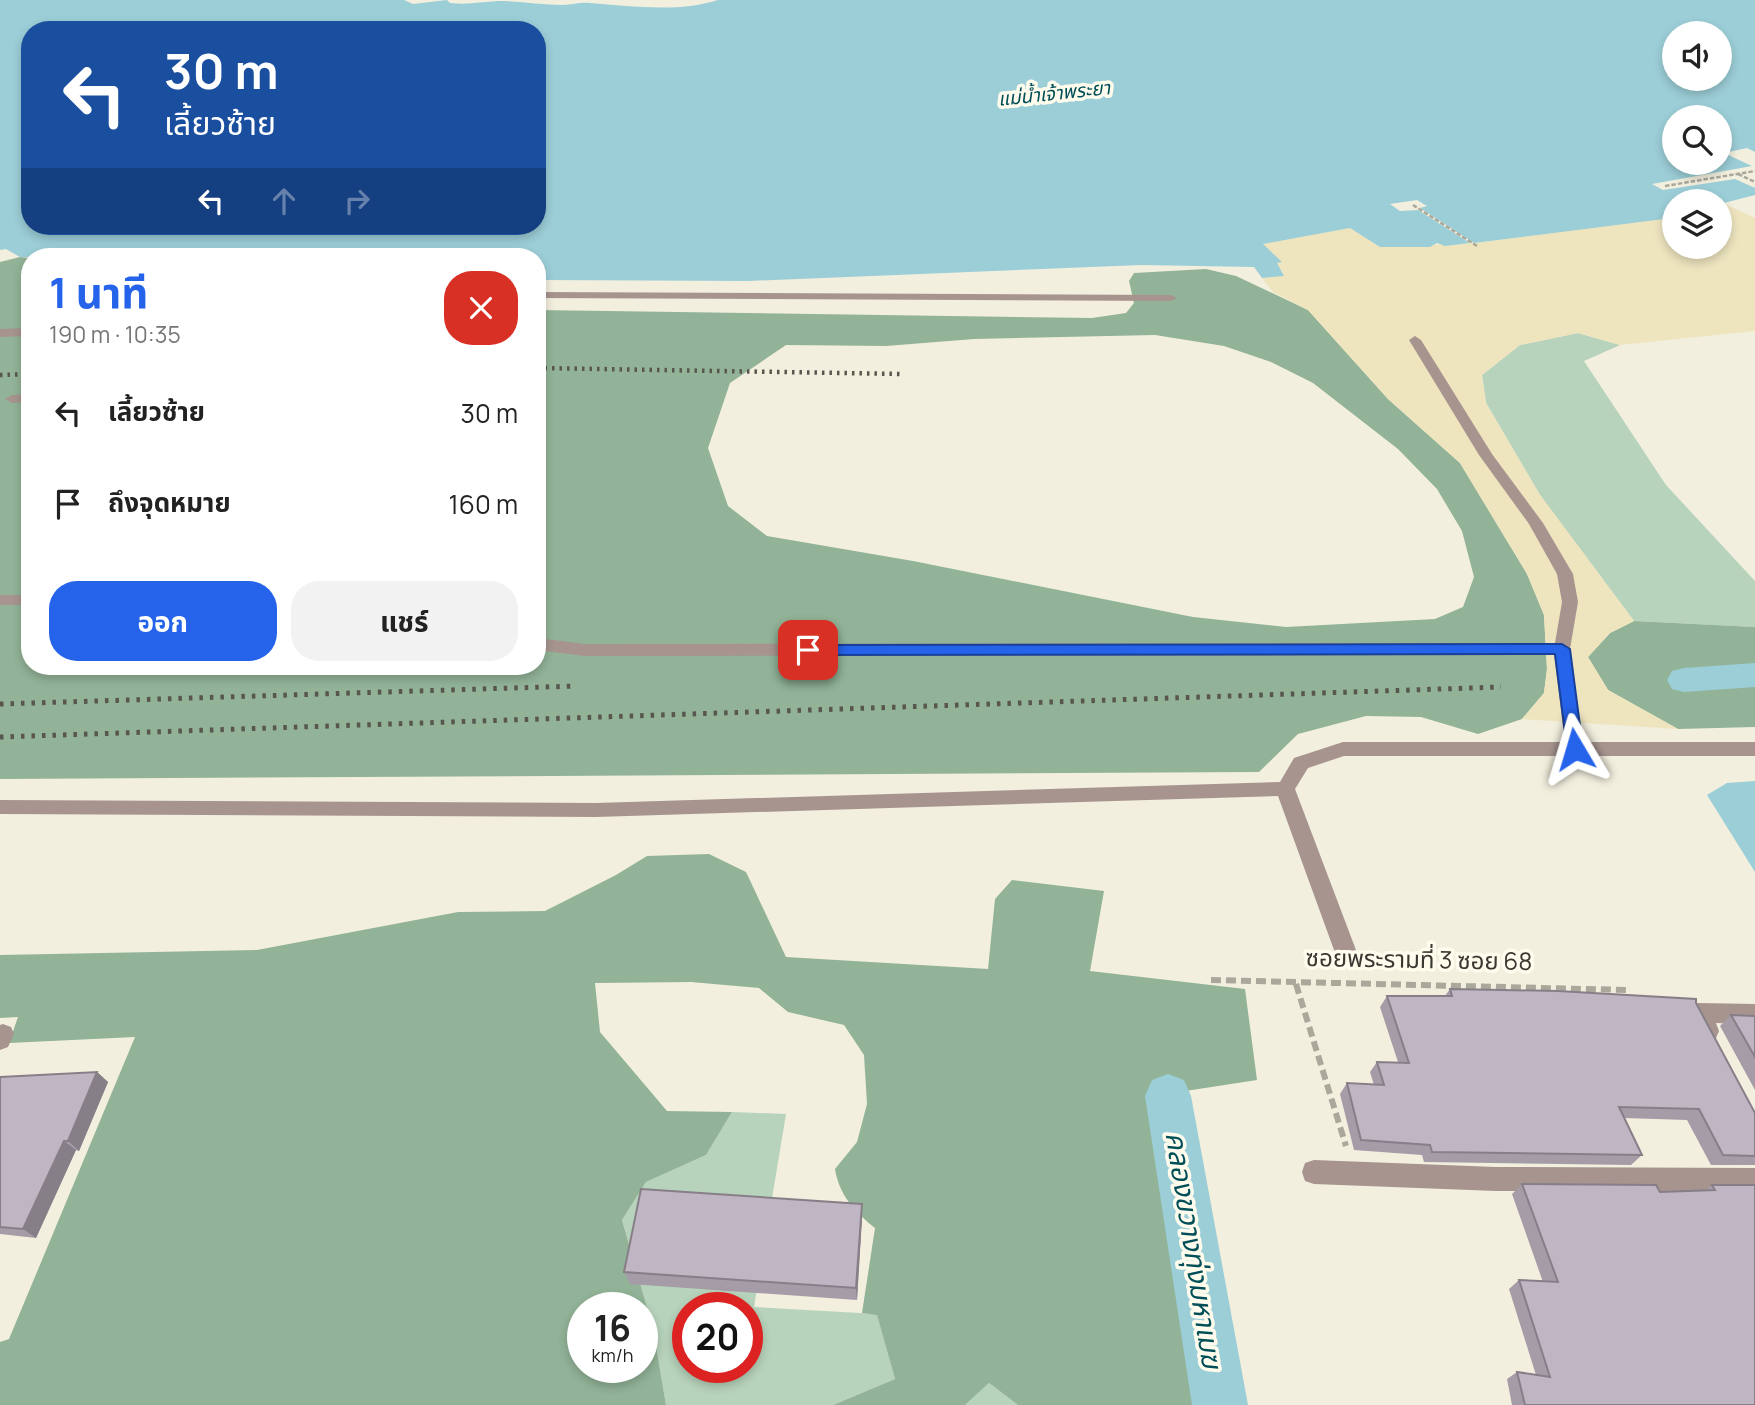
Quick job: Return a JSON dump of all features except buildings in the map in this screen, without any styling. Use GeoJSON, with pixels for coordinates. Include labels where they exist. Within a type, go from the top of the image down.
{"type":"FeatureCollection","features":[{"type":"Feature","properties":{"kind":"street"},"geometry":{"type":"LineString","coordinates":[[546,295],[1171,298]]}},
{"type":"Feature","properties":{"kind":"street"},"geometry":{"type":"LineString","coordinates":[[0,333],[21,332]]}},
{"type":"Feature","properties":{"kind":"street"},"geometry":{"type":"LineString","coordinates":[[1415,340],[1486,454],[1536,523],[1565,574],[1570,602],[1562,649],[1575,749]]}},
{"type":"Feature","properties":{"kind":"street"},"geometry":{"type":"LineString","coordinates":[[12,399],[21,398]]}},
{"type":"Feature","properties":{"kind":"street"},"geometry":{"type":"LineString","coordinates":[[0,600],[21,600]]}},
{"type":"Feature","properties":{"kind":"street"},"geometry":{"type":"LineString","coordinates":[[546,644],[585,650],[1562,649]]}},
{"type":"Feature","properties":{"kind":"street"},"geometry":{"type":"LineString","coordinates":[[1285,789],[1301,762],[1343,749],[1755,749]]}},
{"type":"Feature","properties":{"kind":"street"},"geometry":{"type":"LineString","coordinates":[[0,807],[597,810],[1285,789]]}},
{"type":"Feature","properties":{"kind":"street"},"geometry":{"type":"LineString","coordinates":[[1285,789],[1345,950]]}},
{"type":"Feature","properties":{"kind":"street"},"geometry":{"type":"LineString","coordinates":[[1717,1048],[1698,1013],[1755,1014]]}},
{"type":"Feature","properties":{"kind":"street"},"geometry":{"type":"LineString","coordinates":[[0,1034],[3,1034],[0,1040]]}},
{"type":"Feature","properties":{"kind":"street"},"geometry":{"type":"LineString","coordinates":[[1314,1172],[1496,1179],[1755,1180]]}},
{"type":"Feature","properties":{"kind":"path"},"geometry":{"type":"LineString","coordinates":[[1665,186],[1755,171]]}},
{"type":"Feature","properties":{"kind":"path"},"geometry":{"type":"LineString","coordinates":[[1737,174],[1755,182]]}},
{"type":"Feature","properties":{"kind":"path"},"geometry":{"type":"LineString","coordinates":[[1413,205],[1477,246]]}},
{"type":"Feature","properties":{"kind":"path","name":"ซอยพระรามที่ 3 ซอย 68"},"geometry":{"type":"LineString","coordinates":[[1211,980],[1627,990]]}},
{"type":"Feature","properties":{"kind":"path"},"geometry":{"type":"LineString","coordinates":[[1296,984],[1355,1173]]}},
{"type":"Feature","properties":{"kind":"green space"},"geometry":{"type":"Polygon","coordinates":[[[20,257],[21,675],[546,675],[546,310],[1092,318],[1126,313],[1134,303],[1129,281],[1134,273],[1206,269],[1236,276],[1308,310],[1388,399],[1460,463],[1527,574],[1544,615],[1547,669],[1544,693],[1522,719],[1478,734],[1421,717],[1366,716],[1298,734],[1259,772],[0,779],[0,262],[20,257]],[[1155,335],[974,339],[886,346],[786,345],[730,383],[708,448],[728,506],[767,536],[913,561],[1193,617],[1286,627],[1435,619],[1463,607],[1474,577],[1462,531],[1437,489],[1398,449],[1313,383],[1271,362],[1224,346],[1155,335]]]}},
{"type":"Feature","properties":{"kind":"green space"},"geometry":{"type":"Polygon","coordinates":[[[1578,333],[1620,345],[1584,361],[1666,485],[1755,581],[1755,627],[1634,621],[1540,495],[1486,403],[1482,375],[1520,345],[1578,333]]]}},
{"type":"Feature","properties":{"kind":"green space"},"geometry":{"type":"Polygon","coordinates":[[[1634,621],[1755,627],[1755,727],[1678,729],[1608,690],[1588,657],[1610,633],[1634,621]]]}},
{"type":"Feature","properties":{"kind":"green space"},"geometry":{"type":"Polygon","coordinates":[[[709,854],[746,872],[786,957],[988,969],[995,899],[1012,880],[1104,891],[1090,971],[1245,989],[1257,1080],[1153,1096],[1206,1405],[1018,1405],[989,1383],[965,1405],[833,1405],[895,1379],[877,1315],[862,1313],[875,1228],[849,1202],[840,1187],[835,1169],[857,1142],[867,1104],[864,1055],[844,1025],[788,1012],[759,988],[691,982],[595,983],[600,1032],[667,1111],[732,1112],[706,1155],[646,1182],[622,1220],[643,1292],[567,1292],[567,1383],[658,1383],[658,1358],[666,1405],[0,1405],[0,1342],[9,1339],[135,1037],[9,1043],[18,1017],[0,1018],[0,955],[257,950],[458,912],[545,911],[647,856],[709,854]]]}},
{"type":"Feature","properties":{"kind":"green space"},"geometry":{"type":"Polygon","coordinates":[[[732,1112],[786,1114],[756,1292],[672,1292],[672,1383],[763,1383],[763,1308],[877,1314],[895,1379],[833,1405],[666,1405],[658,1358],[658,1292],[643,1292],[622,1220],[646,1182],[706,1155],[732,1112]]]}},
{"type":"Feature","properties":{"kind":"green space"},"geometry":{"type":"Polygon","coordinates":[[[989,1383],[1018,1405],[965,1405],[989,1383]]]}},
{"type":"Feature","properties":{"kind":"sand"},"geometry":{"type":"Polygon","coordinates":[[[1732,207],[1755,218],[1755,331],[1620,345],[1578,333],[1520,345],[1482,375],[1486,403],[1540,495],[1634,621],[1610,633],[1588,657],[1608,690],[1678,729],[1522,719],[1544,693],[1547,669],[1544,615],[1527,574],[1460,463],[1388,399],[1308,310],[1273,292],[1262,278],[1284,275],[1262,244],[1350,228],[1380,247],[1475,243],[1662,218],[1662,259],[1732,259],[1732,207]]]}},
{"type":"Feature","properties":{"kind":"water","name":"แม่น้ำเจ้าพระยา"},"geometry":{"type":"Polygon","coordinates":[[[0,0],[404,0],[413,4],[447,0],[456,4],[498,1],[654,8],[718,0],[1755,0],[1755,152],[1747,148],[1732,151],[1732,105],[1662,105],[1662,175],[1702,175],[1652,184],[1662,189],[1662,219],[1474,243],[1420,208],[1427,206],[1417,200],[1390,204],[1400,211],[1418,210],[1470,243],[1445,246],[1437,243],[1430,247],[1380,247],[1350,228],[1263,244],[1282,262],[1277,263],[1284,276],[1262,278],[1254,267],[1141,265],[748,281],[546,280],[546,248],[21,248],[20,257],[6,249],[0,250],[0,0]]]}},
{"type":"Feature","properties":{"kind":"water"},"geometry":{"type":"Polygon","coordinates":[[[1732,157],[1752,166],[1732,170],[1732,157]]]}},
{"type":"Feature","properties":{"kind":"water"},"geometry":{"type":"Polygon","coordinates":[[[1735,179],[1755,188],[1755,195],[1732,201],[1732,189],[1670,189],[1735,179]]]}},
{"type":"Feature","properties":{"kind":"water"},"geometry":{"type":"Polygon","coordinates":[[[1755,781],[1755,872],[1707,795],[1727,783],[1755,781]]]}},
{"type":"Feature","properties":{"kind":"waterway"},"geometry":{"type":"LineString","coordinates":[[1684,680],[1755,675]]}},
{"type":"Feature","properties":{"kind":"waterway","name":"คลองขวางทุ่งมหาเมฆ"},"geometry":{"type":"LineString","coordinates":[[1168,1096],[1220,1405]]}},
{"type":"Feature","properties":{"kind":"railway"},"geometry":{"type":"LineString","coordinates":[[546,368],[901,374]]}},
{"type":"Feature","properties":{"kind":"railway"},"geometry":{"type":"LineString","coordinates":[[0,375],[21,374]]}},
{"type":"Feature","properties":{"kind":"railway"},"geometry":{"type":"LineString","coordinates":[[0,704],[577,686]]}},
{"type":"Feature","properties":{"kind":"railway"},"geometry":{"type":"LineString","coordinates":[[0,737],[1501,687]]}},
{"type":"Feature","properties":{"kind":"route"},"geometry":{"type":"LineString","coordinates":[[808,650],[1562,649],[1575,749]]}}]}
